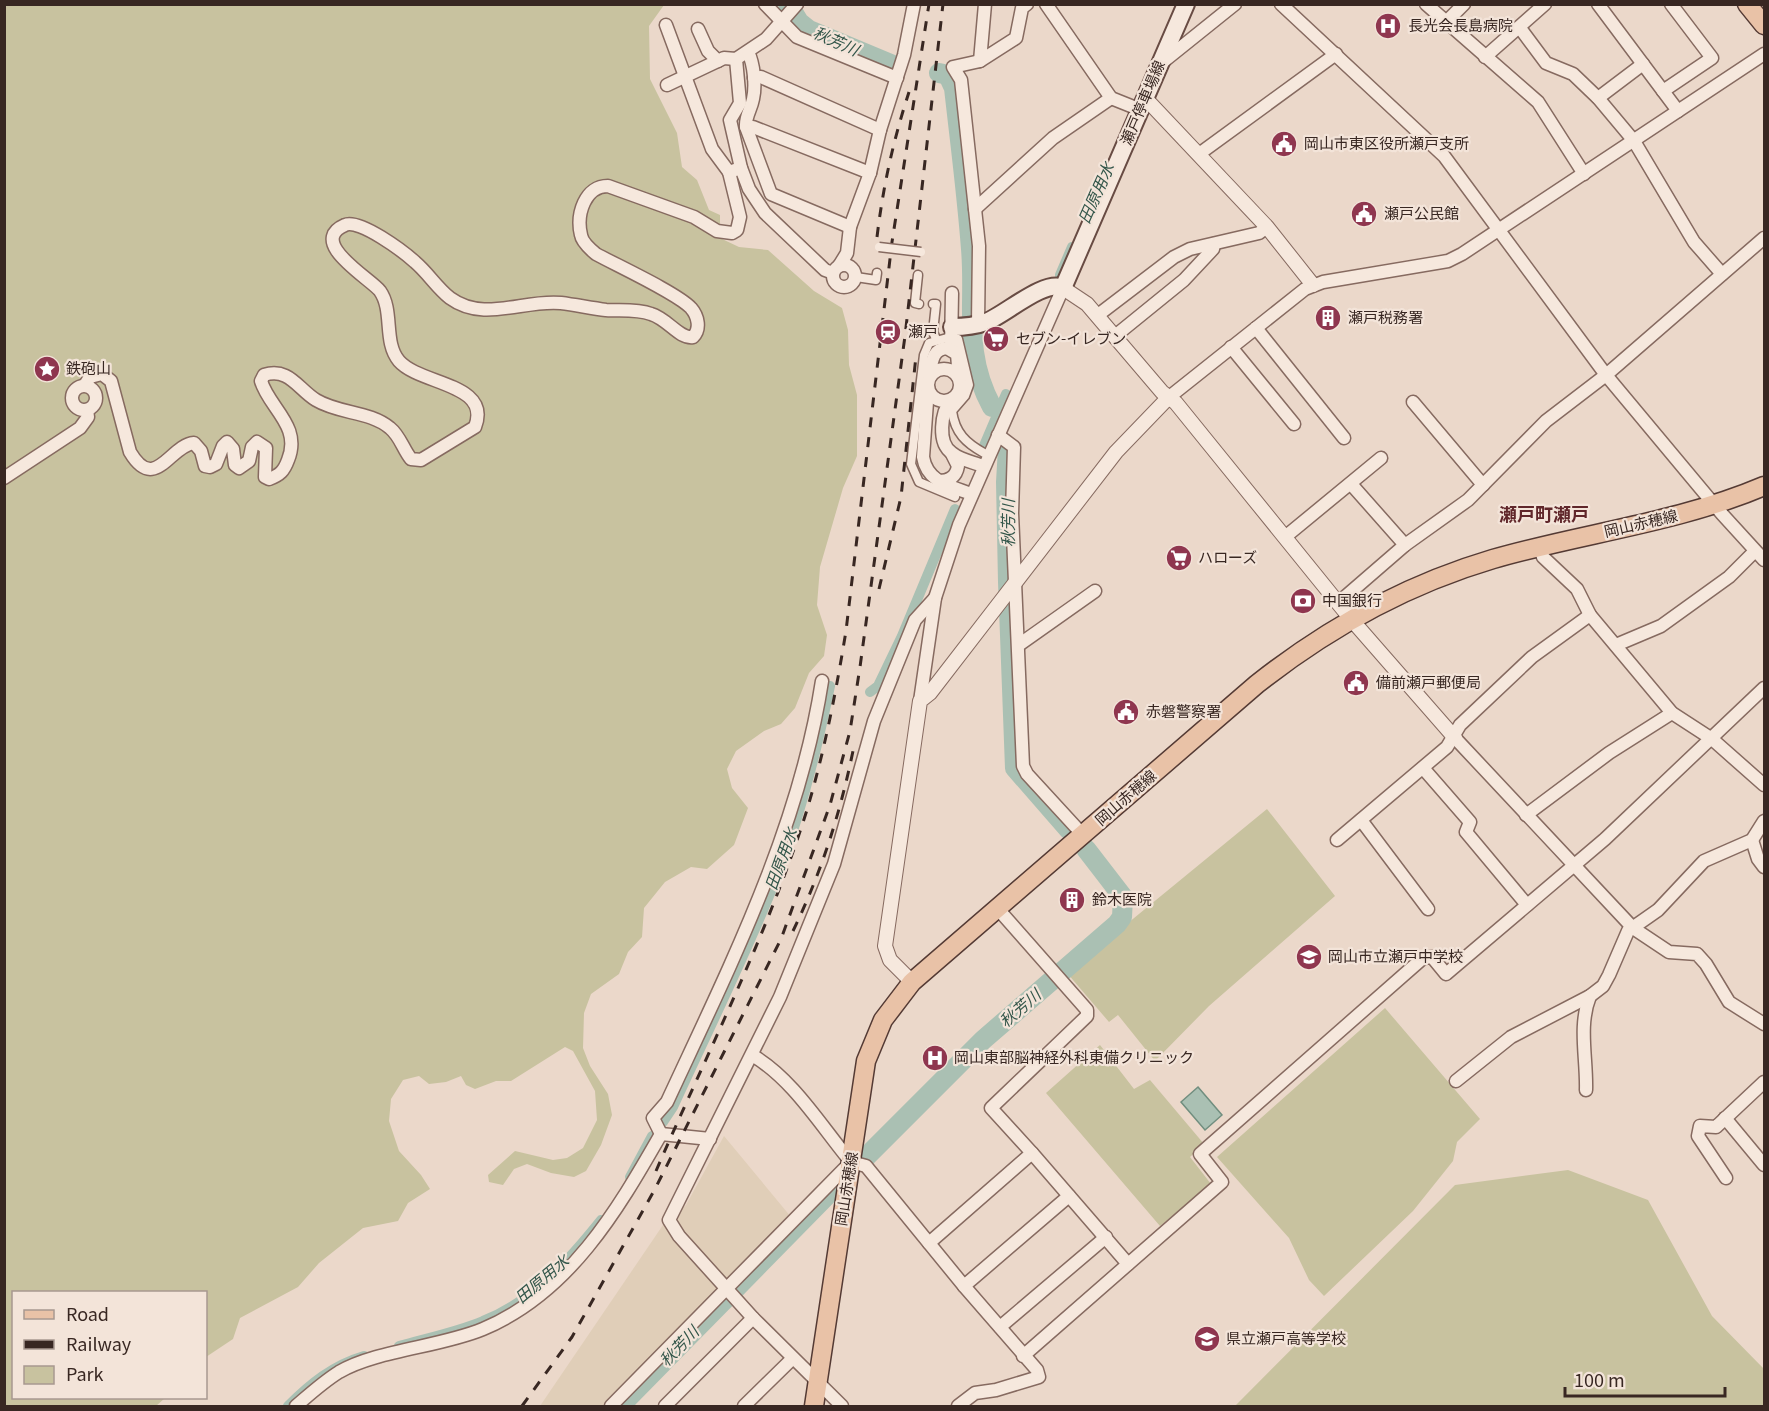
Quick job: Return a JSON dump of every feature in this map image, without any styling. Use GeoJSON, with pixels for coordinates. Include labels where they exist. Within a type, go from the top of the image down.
{"type":"FeatureCollection","features":[{"type":"Feature","properties":{"kind":"main road","name":"瀬戸停車場線"},"geometry":{"type":"LineString","coordinates":[[1063,288],[1185,4]]}},
{"type":"Feature","properties":{"kind":"main road"},"geometry":{"type":"LineString","coordinates":[[1747,4],[1764,25]]}},
{"type":"Feature","properties":{"kind":"main road"},"geometry":{"type":"LineString","coordinates":[[958,334],[988,321],[1046,288],[1058,285],[1063,288]]}},
{"type":"Feature","properties":{"kind":"main road","name":"岡山赤穂線"},"geometry":{"type":"LineString","coordinates":[[814,1407],[866,1061],[883,1020],[912,982],[1257,684],[1311,643],[1351,619],[1451,573],[1540,548],[1716,505],[1764,486]]}},
{"type":"Feature","properties":{"kind":"street"},"geometry":{"type":"LineString","coordinates":[[765,4],[784,21],[797,37],[897,78]]}},
{"type":"Feature","properties":{"kind":"street"},"geometry":{"type":"LineString","coordinates":[[845,271],[850,227],[870,173],[880,130],[897,78],[914,4]]}},
{"type":"Feature","properties":{"kind":"street"},"geometry":{"type":"LineString","coordinates":[[980,61],[985,4]]}},
{"type":"Feature","properties":{"kind":"street"},"geometry":{"type":"LineString","coordinates":[[937,480],[947,480],[955,475],[957,466],[946,447],[942,430],[945,407],[958,393],[958,334],[979,246],[961,80],[953,67],[980,61],[1016,38],[1022,8],[1027,4]]}},
{"type":"Feature","properties":{"kind":"street"},"geometry":{"type":"LineString","coordinates":[[1046,4],[1110,98]]}},
{"type":"Feature","properties":{"kind":"street"},"geometry":{"type":"LineString","coordinates":[[1159,65],[1235,4]]}},
{"type":"Feature","properties":{"kind":"street"},"geometry":{"type":"LineString","coordinates":[[1281,4],[1444,156],[1606,375],[1760,556],[1661,626],[1616,645]]}},
{"type":"Feature","properties":{"kind":"street"},"geometry":{"type":"LineString","coordinates":[[1426,4],[1538,102],[1584,174]]}},
{"type":"Feature","properties":{"kind":"street"},"geometry":{"type":"LineString","coordinates":[[1445,22],[1464,4]]}},
{"type":"Feature","properties":{"kind":"street"},"geometry":{"type":"LineString","coordinates":[[1485,57],[1545,4]]}},
{"type":"Feature","properties":{"kind":"street"},"geometry":{"type":"LineString","coordinates":[[1598,4],[1677,111]]}},
{"type":"Feature","properties":{"kind":"street"},"geometry":{"type":"LineString","coordinates":[[1663,91],[1712,58],[1671,4]]}},
{"type":"Feature","properties":{"kind":"street"},"geometry":{"type":"LineString","coordinates":[[667,85],[718,61],[736,59],[748,52],[766,39],[797,5]]}},
{"type":"Feature","properties":{"kind":"street"},"geometry":{"type":"LineString","coordinates":[[666,25],[712,149],[735,170],[765,213],[825,270],[845,271],[876,280],[877,273]]}},
{"type":"Feature","properties":{"kind":"street"},"geometry":{"type":"LineString","coordinates":[[1520,28],[1546,63],[1573,74],[1598,98],[1634,141],[1694,242],[1722,274]]}},
{"type":"Feature","properties":{"kind":"street"},"geometry":{"type":"LineString","coordinates":[[698,29],[708,51],[718,61]]}},
{"type":"Feature","properties":{"kind":"street"},"geometry":{"type":"LineString","coordinates":[[748,52],[754,78],[753,97],[745,117],[746,127],[771,194],[850,227]]}},
{"type":"Feature","properties":{"kind":"street"},"geometry":{"type":"LineString","coordinates":[[1199,154],[1336,54]]}},
{"type":"Feature","properties":{"kind":"street"},"geometry":{"type":"LineString","coordinates":[[921,701],[930,693],[1116,452],[1168,398],[1231,347],[1313,285],[1448,261],[1462,254],[1764,54]]}},
{"type":"Feature","properties":{"kind":"street"},"geometry":{"type":"LineString","coordinates":[[87,410],[75,406],[72,398],[77,388],[85,385],[90,377],[102,374],[111,381],[117,396],[130,452],[136,462],[145,467],[157,468],[180,448],[194,443],[201,451],[205,466],[210,467],[216,464],[227,442],[233,449],[235,465],[239,468],[249,460],[252,447],[257,442],[266,448],[265,477],[269,479],[278,476],[284,470],[292,444],[280,410],[264,389],[261,381],[264,375],[282,374],[294,379],[316,400],[337,410],[380,421],[397,435],[411,459],[421,460],[475,427],[478,408],[472,398],[463,391],[408,370],[397,359],[382,292],[343,259],[335,249],[334,238],[345,224],[354,223],[365,228],[415,262],[450,298],[466,307],[491,311],[541,301],[649,313],[670,323],[682,336],[693,337],[697,333],[698,321],[687,304],[596,254],[587,245],[581,236],[585,201],[590,191],[596,186],[608,186],[694,217],[717,231],[732,233],[740,224],[730,120],[740,103],[736,59]]}},
{"type":"Feature","properties":{"kind":"street"},"geometry":{"type":"LineString","coordinates":[[1598,98],[1643,64]]}},
{"type":"Feature","properties":{"kind":"street"},"geometry":{"type":"LineString","coordinates":[[754,78],[761,77],[880,130]]}},
{"type":"Feature","properties":{"kind":"street"},"geometry":{"type":"LineString","coordinates":[[975,209],[1053,138],[1110,98],[1143,104],[1199,154],[1268,227],[1313,285]]}},
{"type":"Feature","properties":{"kind":"street"},"geometry":{"type":"LineString","coordinates":[[746,127],[753,127],[870,173]]}},
{"type":"Feature","properties":{"kind":"street"},"geometry":{"type":"LineString","coordinates":[[1098,315],[1174,257],[1190,249],[1259,233],[1268,227]]}},
{"type":"Feature","properties":{"kind":"street"},"geometry":{"type":"LineString","coordinates":[[1338,603],[1405,545],[1468,500],[1546,421],[1606,375],[1764,238]]}},
{"type":"Feature","properties":{"kind":"street"},"geometry":{"type":"LineString","coordinates":[[1115,336],[1184,280],[1213,249],[1214,244]]}},
{"type":"Feature","properties":{"kind":"street"},"geometry":{"type":"LineString","coordinates":[[879,247],[921,252]]}},
{"type":"Feature","properties":{"kind":"street"},"geometry":{"type":"LineString","coordinates":[[918,274],[915,303],[919,303]]}},
{"type":"Feature","properties":{"kind":"street"},"geometry":{"type":"LineString","coordinates":[[912,982],[890,960],[885,946],[935,598],[971,494],[1063,288],[1074,293],[1098,315],[1168,398],[1176,403],[1351,619],[1455,738],[1572,866],[1633,928],[1669,952],[1697,954],[1706,964],[1729,1002],[1764,1024]]}},
{"type":"Feature","properties":{"kind":"street"},"geometry":{"type":"LineString","coordinates":[[952,293],[969,385],[965,396],[953,407],[953,418],[966,443],[984,453]]}},
{"type":"Feature","properties":{"kind":"street"},"geometry":{"type":"LineString","coordinates":[[933,304],[936,304],[933,332],[936,339]]}},
{"type":"Feature","properties":{"kind":"street"},"geometry":{"type":"LineString","coordinates":[[1256,328],[1344,438]]}},
{"type":"Feature","properties":{"kind":"street"},"geometry":{"type":"LineString","coordinates":[[955,497],[919,482],[910,464],[924,355],[929,343],[958,334]]}},
{"type":"Feature","properties":{"kind":"street"},"geometry":{"type":"LineString","coordinates":[[958,334],[944,348],[936,351],[929,383],[923,457],[929,475],[971,494]]}},
{"type":"Feature","properties":{"kind":"street"},"geometry":{"type":"LineString","coordinates":[[1231,347],[1294,424]]}},
{"type":"Feature","properties":{"kind":"street"},"geometry":{"type":"LineString","coordinates":[[929,383],[937,370],[947,369],[959,378]]}},
{"type":"Feature","properties":{"kind":"street"},"geometry":{"type":"LineString","coordinates":[[929,383],[937,399],[951,400]]}},
{"type":"Feature","properties":{"kind":"street"},"geometry":{"type":"LineString","coordinates":[[85,385],[95,391],[97,399],[87,410]]}},
{"type":"Feature","properties":{"kind":"street"},"geometry":{"type":"LineString","coordinates":[[1413,402],[1483,485]]}},
{"type":"Feature","properties":{"kind":"street"},"geometry":{"type":"LineString","coordinates":[[4,478],[80,428],[88,417],[87,410]]}},
{"type":"Feature","properties":{"kind":"street"},"geometry":{"type":"LineString","coordinates":[[998,435],[1014,447],[1012,494],[1020,644],[1023,766],[1027,774],[1083,835]]}},
{"type":"Feature","properties":{"kind":"street"},"geometry":{"type":"LineString","coordinates":[[952,454],[983,466]]}},
{"type":"Feature","properties":{"kind":"street"},"geometry":{"type":"LineString","coordinates":[[1285,537],[1381,458]]}},
{"type":"Feature","properties":{"kind":"street"},"geometry":{"type":"LineString","coordinates":[[1351,484],[1405,545]]}},
{"type":"Feature","properties":{"kind":"street"},"geometry":{"type":"LineString","coordinates":[[1540,548],[1543,557],[1576,589],[1590,615],[1672,713],[1712,739],[1764,785]]}},
{"type":"Feature","properties":{"kind":"street"},"geometry":{"type":"LineString","coordinates":[[1020,644],[1095,591]]}},
{"type":"Feature","properties":{"kind":"street"},"geometry":{"type":"LineString","coordinates":[[842,1407],[832,1394],[792,1359],[753,1318],[679,1236],[669,1220],[734,1094],[780,997],[834,864],[874,721],[915,620],[935,598]]}},
{"type":"Feature","properties":{"kind":"street"},"geometry":{"type":"LineString","coordinates":[[1337,840],[1455,738],[1460,725],[1532,657],[1590,615]]}},
{"type":"Feature","properties":{"kind":"street"},"geometry":{"type":"LineString","coordinates":[[661,1134],[653,1118],[667,1102],[697,1038],[763,890],[790,815],[809,751],[822,681]]}},
{"type":"Feature","properties":{"kind":"street"},"geometry":{"type":"LineString","coordinates":[[1023,1356],[1222,1182],[1200,1154],[1423,958],[1432,957],[1446,974],[1605,838],[1764,688]]}},
{"type":"Feature","properties":{"kind":"street"},"geometry":{"type":"LineString","coordinates":[[1526,815],[1609,753],[1672,713]]}},
{"type":"Feature","properties":{"kind":"street"},"geometry":{"type":"LineString","coordinates":[[1423,768],[1470,822],[1466,832],[1527,905]]}},
{"type":"Feature","properties":{"kind":"street"},"geometry":{"type":"LineString","coordinates":[[1361,820],[1428,909]]}},
{"type":"Feature","properties":{"kind":"street"},"geometry":{"type":"LineString","coordinates":[[1456,1081],[1511,1037],[1590,996],[1603,986],[1628,931],[1658,910],[1704,861],[1752,840],[1764,821]]}},
{"type":"Feature","properties":{"kind":"street"},"geometry":{"type":"LineString","coordinates":[[1752,840],[1758,859],[1764,867]]}},
{"type":"Feature","properties":{"kind":"street"},"geometry":{"type":"LineString","coordinates":[[998,909],[1087,1010],[1087,1016],[991,1108],[1128,1264]]}},
{"type":"Feature","properties":{"kind":"street"},"geometry":{"type":"LineString","coordinates":[[1586,1090],[1584,1016],[1590,996]]}},
{"type":"Feature","properties":{"kind":"street"},"geometry":{"type":"LineString","coordinates":[[752,1055],[784,1080],[851,1162],[866,1166],[964,1286],[1037,1370],[1039,1377],[996,1390],[975,1393],[958,1407]]}},
{"type":"Feature","properties":{"kind":"street"},"geometry":{"type":"LineString","coordinates":[[734,1094],[759,1066],[766,1064]]}},
{"type":"Feature","properties":{"kind":"street"},"geometry":{"type":"LineString","coordinates":[[1726,1178],[1698,1136],[1700,1126],[1716,1127],[1764,1082]]}},
{"type":"Feature","properties":{"kind":"street"},"geometry":{"type":"LineString","coordinates":[[1725,1118],[1764,1165]]}},
{"type":"Feature","properties":{"kind":"street"},"geometry":{"type":"LineString","coordinates":[[661,1134],[710,1139]]}},
{"type":"Feature","properties":{"kind":"street"},"geometry":{"type":"LineString","coordinates":[[296,1407],[317,1388],[352,1366],[482,1330],[528,1303],[584,1254],[629,1191],[661,1134]]}},
{"type":"Feature","properties":{"kind":"street"},"geometry":{"type":"LineString","coordinates":[[929,1244],[1032,1153]]}},
{"type":"Feature","properties":{"kind":"street"},"geometry":{"type":"LineString","coordinates":[[611,1407],[851,1162]]}},
{"type":"Feature","properties":{"kind":"street"},"geometry":{"type":"LineString","coordinates":[[964,1286],[1070,1196]]}},
{"type":"Feature","properties":{"kind":"street"},"geometry":{"type":"LineString","coordinates":[[1000,1328],[1106,1238]]}},
{"type":"Feature","properties":{"kind":"street"},"geometry":{"type":"LineString","coordinates":[[665,1407],[753,1318]]}},
{"type":"Feature","properties":{"kind":"street"},"geometry":{"type":"LineString","coordinates":[[744,1407],[792,1359]]}},
{"type":"Feature","properties":{"kind":"shaded area"},"geometry":{"type":"Polygon","coordinates":[[[1198,1087],[1222,1115],[1205,1130],[1181,1102],[1198,1087]]]}},
{"type":"Feature","properties":{"kind":"shaded area"},"geometry":{"type":"Polygon","coordinates":[[[724,1136],[791,1217],[608,1406],[540,1406],[663,1225],[686,1205],[724,1136]]]}},
{"type":"Feature","properties":{"kind":"green space"},"geometry":{"type":"Polygon","coordinates":[[[5,5],[664,5],[649,26],[650,79],[677,133],[682,167],[697,180],[709,210],[720,215],[720,238],[739,247],[768,250],[814,291],[842,308],[848,330],[849,365],[857,395],[857,456],[843,488],[820,567],[817,605],[827,635],[824,656],[809,673],[795,708],[781,724],[764,731],[736,751],[727,769],[732,788],[748,808],[734,845],[707,869],[691,867],[665,882],[644,908],[642,937],[628,952],[619,974],[591,994],[584,1013],[583,1048],[590,1066],[608,1094],[612,1115],[601,1145],[586,1171],[574,1177],[551,1173],[527,1164],[514,1169],[503,1185],[489,1182],[488,1175],[515,1151],[553,1160],[567,1158],[583,1148],[597,1120],[595,1091],[573,1051],[565,1047],[511,1081],[496,1081],[475,1089],[466,1085],[461,1076],[446,1082],[429,1084],[419,1076],[403,1080],[391,1099],[389,1121],[399,1151],[421,1175],[430,1189],[408,1203],[398,1221],[363,1228],[319,1263],[298,1287],[240,1318],[233,1339],[207,1356],[207,1291],[12,1291],[12,1399],[164,1399],[156,1406],[5,1406],[5,5]]]}},
{"type":"Feature","properties":{"kind":"green space"},"geometry":{"type":"Polygon","coordinates":[[[1267,809],[1335,896],[1209,1006],[1155,1061],[1118,1015],[1109,1022],[1067,973],[1267,809]]]}},
{"type":"Feature","properties":{"kind":"green space"},"geometry":{"type":"Polygon","coordinates":[[[1385,1008],[1480,1119],[1457,1142],[1453,1161],[1413,1211],[1324,1296],[1309,1280],[1289,1238],[1217,1157],[1385,1008]]]}},
{"type":"Feature","properties":{"kind":"green space"},"geometry":{"type":"Polygon","coordinates":[[[1100,1045],[1134,1089],[1150,1080],[1204,1144],[1190,1157],[1211,1184],[1160,1226],[1046,1093],[1100,1045]]]}},
{"type":"Feature","properties":{"kind":"green space"},"geometry":{"type":"Polygon","coordinates":[[[1568,1170],[1648,1200],[1712,1316],[1764,1369],[1764,1406],[1235,1406],[1455,1185],[1568,1170]]]}},
{"type":"Feature","properties":{"kind":"waterway","name":"秋芳川"},"geometry":{"type":"LineString","coordinates":[[788,4],[799,22],[809,30],[893,65]]}},
{"type":"Feature","properties":{"kind":"waterway","name":"秋芳川"},"geometry":{"type":"LineString","coordinates":[[939,73],[948,75],[954,88],[971,249],[973,348],[983,387],[992,407]]}},
{"type":"Feature","properties":{"kind":"waterway","name":"田原用水"},"geometry":{"type":"LineString","coordinates":[[1060,275],[1072,247]]}},
{"type":"Feature","properties":{"kind":"waterway","name":"田原用水"},"geometry":{"type":"LineString","coordinates":[[983,448],[1006,394]]}},
{"type":"Feature","properties":{"kind":"waterway","name":"秋芳川"},"geometry":{"type":"LineString","coordinates":[[1008,448],[1006,482],[1008,582],[1015,768],[1069,830]]}},
{"type":"Feature","properties":{"kind":"waterway","name":"田原用水"},"geometry":{"type":"LineString","coordinates":[[870,692],[878,686],[902,636],[955,509]]}},
{"type":"Feature","properties":{"kind":"waterway","name":"田原用水"},"geometry":{"type":"LineString","coordinates":[[663,1122],[673,1107],[727,991],[778,874],[808,781],[830,686]]}},
{"type":"Feature","properties":{"kind":"waterway","name":"秋芳川"},"geometry":{"type":"LineString","coordinates":[[864,1159],[983,1040],[1117,924],[1122,917],[1123,897],[1086,849]]}},
{"type":"Feature","properties":{"kind":"waterway","name":"田原用水"},"geometry":{"type":"LineString","coordinates":[[630,1177],[652,1136]]}},
{"type":"Feature","properties":{"kind":"waterway","name":"秋芳川"},"geometry":{"type":"LineString","coordinates":[[620,1406],[839,1183]]}},
{"type":"Feature","properties":{"kind":"waterway","name":"田原用水"},"geometry":{"type":"LineString","coordinates":[[399,1346],[473,1325],[518,1303],[563,1265],[601,1220]]}},
{"type":"Feature","properties":{"kind":"waterway","name":"田原用水"},"geometry":{"type":"LineString","coordinates":[[288,1406],[323,1376],[364,1356]]}},
{"type":"Feature","properties":{"kind":"railway"},"geometry":{"type":"LineString","coordinates":[[656,1171],[736,994],[773,904],[806,813],[824,746],[846,631],[892,242],[929,4]]}},
{"type":"Feature","properties":{"kind":"railway"},"geometry":{"type":"LineString","coordinates":[[522,1406],[572,1337],[655,1189],[781,939],[830,805],[850,731],[860,667],[905,336],[943,4]]}},
{"type":"Feature","properties":{"kind":"railway"},"geometry":{"type":"LineString","coordinates":[[877,237],[889,164],[909,92]]}},
{"type":"Feature","properties":{"kind":"railway"},"geometry":{"type":"LineString","coordinates":[[879,589],[901,497],[916,356]]}},
{"type":"Feature","properties":{"kind":"railway"},"geometry":{"type":"LineString","coordinates":[[793,931],[830,840],[854,746]]}},
{"type":"Feature","properties":{"kind":"place","name":"長光会長島病院"},"geometry":{"type":"Point","coordinates":[1388,26]}},
{"type":"Feature","properties":{"kind":"place","name":"岡山市東区役所瀬戸支所"},"geometry":{"type":"Point","coordinates":[1284,144]}},
{"type":"Feature","properties":{"kind":"place","name":"瀬戸公民館"},"geometry":{"type":"Point","coordinates":[1364,214]}},
{"type":"Feature","properties":{"kind":"place","name":"瀬戸税務署"},"geometry":{"type":"Point","coordinates":[1328,318]}},
{"type":"Feature","properties":{"kind":"place","name":"瀬戸"},"geometry":{"type":"Point","coordinates":[888,332]}},
{"type":"Feature","properties":{"kind":"place","name":"セブン-イレブン"},"geometry":{"type":"Point","coordinates":[996,339]}},
{"type":"Feature","properties":{"kind":"place","name":"鉄砲山"},"geometry":{"type":"Point","coordinates":[47,369]}},
{"type":"Feature","properties":{"kind":"place","name":"ハローズ"},"geometry":{"type":"Point","coordinates":[1179,558]}},
{"type":"Feature","properties":{"kind":"place","name":"中国銀行"},"geometry":{"type":"Point","coordinates":[1303,601]}},
{"type":"Feature","properties":{"kind":"place","name":"備前瀬戸郵便局"},"geometry":{"type":"Point","coordinates":[1356,683]}},
{"type":"Feature","properties":{"kind":"place","name":"赤磐警察署"},"geometry":{"type":"Point","coordinates":[1126,712]}},
{"type":"Feature","properties":{"kind":"place","name":"鈴木医院"},"geometry":{"type":"Point","coordinates":[1072,900]}},
{"type":"Feature","properties":{"kind":"place","name":"岡山市立瀬戸中学校"},"geometry":{"type":"Point","coordinates":[1309,957]}},
{"type":"Feature","properties":{"kind":"place","name":"岡山東部脳神経外科東備クリニック"},"geometry":{"type":"Point","coordinates":[935,1058]}},
{"type":"Feature","properties":{"kind":"place","name":"県立瀬戸高等学校"},"geometry":{"type":"Point","coordinates":[1207,1339]}},
{"type":"Feature","properties":{"kind":"district","name":"瀬戸町瀬戸"},"geometry":{"type":"Point","coordinates":[1544,515]}}]}
